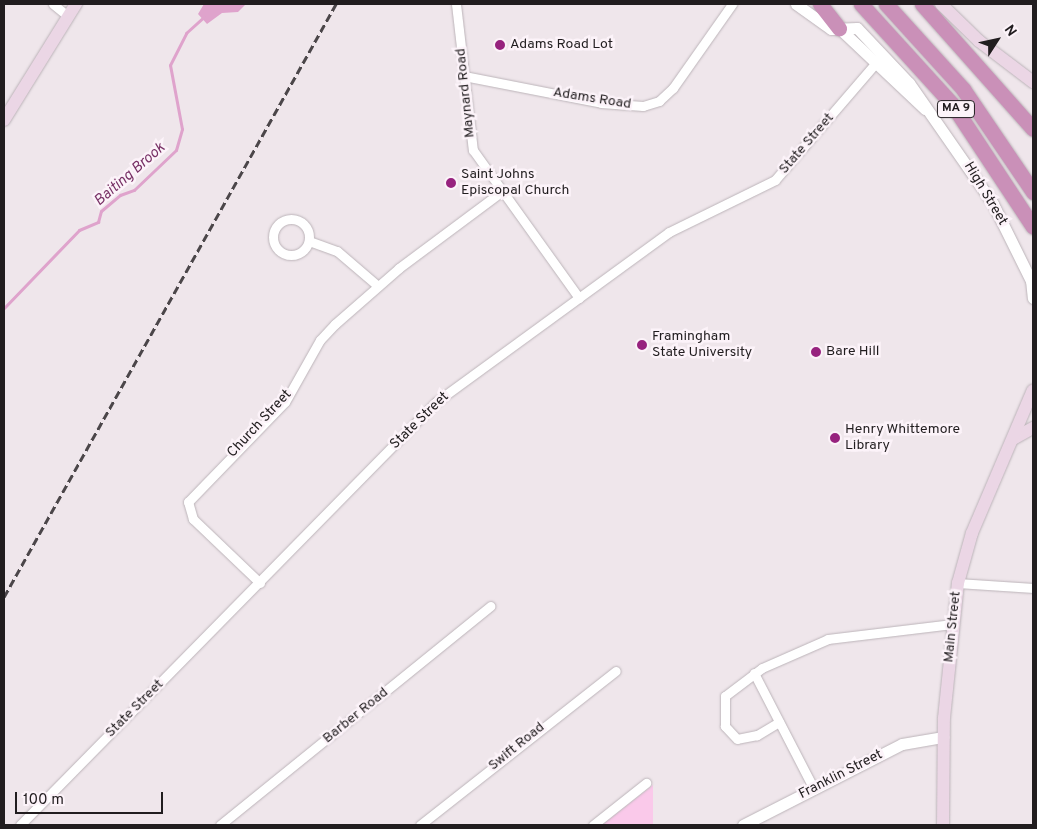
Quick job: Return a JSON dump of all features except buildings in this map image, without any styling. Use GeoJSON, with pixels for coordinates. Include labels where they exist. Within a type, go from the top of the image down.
{"type":"FeatureCollection","features":[{"type":"Feature","properties":{"kind":"highway"},"geometry":{"type":"LineString","coordinates":[[820,4],[839,28]]}},
{"type":"Feature","properties":{"kind":"highway","name":"MA 9"},"geometry":{"type":"LineString","coordinates":[[861,4],[952,104],[1033,228]]}},
{"type":"Feature","properties":{"kind":"highway","name":"MA 9"},"geometry":{"type":"LineString","coordinates":[[886,4],[963,89],[1033,192]]}},
{"type":"Feature","properties":{"kind":"highway"},"geometry":{"type":"LineString","coordinates":[[922,4],[1033,129]]}},
{"type":"Feature","properties":{"kind":"main road"},"geometry":{"type":"LineString","coordinates":[[4,120],[76,4]]}},
{"type":"Feature","properties":{"kind":"main road"},"geometry":{"type":"LineString","coordinates":[[941,4],[984,45],[1033,82]]}},
{"type":"Feature","properties":{"kind":"main road","name":"Main Street"},"geometry":{"type":"LineString","coordinates":[[943,825],[943,737],[952,624],[958,583],[972,533],[1033,390]]}},
{"type":"Feature","properties":{"kind":"main road","name":"Main Street"},"geometry":{"type":"LineString","coordinates":[[1013,439],[1033,411]]}},
{"type":"Feature","properties":{"kind":"main road"},"geometry":{"type":"LineString","coordinates":[[1013,439],[1033,428]]}},
{"type":"Feature","properties":{"kind":"street"},"geometry":{"type":"LineString","coordinates":[[53,4],[68,16]]}},
{"type":"Feature","properties":{"kind":"street","name":"Maynard Road"},"geometry":{"type":"LineString","coordinates":[[456,4],[473,150],[501,192],[579,298]]}},
{"type":"Feature","properties":{"kind":"street","name":"Adams Road"},"geometry":{"type":"LineString","coordinates":[[464,76],[600,103],[643,106],[659,101],[673,88],[732,4]]}},
{"type":"Feature","properties":{"kind":"street","name":"High Street"},"geometry":{"type":"LineString","coordinates":[[796,4],[825,26],[857,28],[883,54],[929,113],[993,204],[1032,283],[1033,298]]}},
{"type":"Feature","properties":{"kind":"street","name":"High Street"},"geometry":{"type":"LineString","coordinates":[[839,28],[874,65],[929,113]]}},
{"type":"Feature","properties":{"kind":"street","name":"State Street"},"geometry":{"type":"LineString","coordinates":[[20,825],[436,402],[668,232],[775,180],[883,54]]}},
{"type":"Feature","properties":{"kind":"street","name":"Church Street"},"geometry":{"type":"LineString","coordinates":[[260,583],[193,519],[188,502],[285,402],[320,340],[378,286],[501,192]]}},
{"type":"Feature","properties":{"kind":"street"},"geometry":{"type":"LineString","coordinates":[[296,219],[307,227],[309,241],[299,254],[288,255],[278,250],[272,235],[279,223],[296,219]]}},
{"type":"Feature","properties":{"kind":"street"},"geometry":{"type":"LineString","coordinates":[[309,241],[337,251],[378,286]]}},
{"type":"Feature","properties":{"kind":"street"},"geometry":{"type":"LineString","coordinates":[[958,583],[1033,588]]}},
{"type":"Feature","properties":{"kind":"street","name":"Barber Road"},"geometry":{"type":"LineString","coordinates":[[220,825],[490,606]]}},
{"type":"Feature","properties":{"kind":"street"},"geometry":{"type":"LineString","coordinates":[[779,722],[750,738],[737,739],[728,732],[725,696],[754,673],[835,637],[952,624]]}},
{"type":"Feature","properties":{"kind":"street","name":"Swift Road"},"geometry":{"type":"LineString","coordinates":[[420,825],[616,671]]}},
{"type":"Feature","properties":{"kind":"street"},"geometry":{"type":"LineString","coordinates":[[754,673],[814,789]]}},
{"type":"Feature","properties":{"kind":"street","name":"Franklin Street"},"geometry":{"type":"LineString","coordinates":[[743,825],[912,740],[943,737]]}},
{"type":"Feature","properties":{"kind":"street"},"geometry":{"type":"LineString","coordinates":[[593,825],[646,783]]}},
{"type":"Feature","properties":{"kind":"shaded area"},"geometry":{"type":"Polygon","coordinates":[[[204,4],[246,4],[238,12],[222,13],[207,24],[198,14],[204,4]]]}},
{"type":"Feature","properties":{"kind":"shaded area"},"geometry":{"type":"Polygon","coordinates":[[[653,785],[653,825],[602,825],[653,785]]]}},
{"type":"Feature","properties":{"kind":"waterway","name":"Baiting Brook"},"geometry":{"type":"LineString","coordinates":[[4,308],[79,230],[98,222],[101,211],[120,195],[134,190],[176,150],[182,129],[170,65],[186,33],[204,17]]}},
{"type":"Feature","properties":{"kind":"railway"},"geometry":{"type":"LineString","coordinates":[[4,597],[336,4]]}},
{"type":"Feature","properties":{"kind":"place","name":"Adams Road Lot"},"geometry":{"type":"Point","coordinates":[500,45]}},
{"type":"Feature","properties":{"kind":"place","name":"Saint Johns Episcopal Church"},"geometry":{"type":"Point","coordinates":[451,183]}},
{"type":"Feature","properties":{"kind":"place","name":"Framingham State University"},"geometry":{"type":"Point","coordinates":[642,345]}},
{"type":"Feature","properties":{"kind":"place","name":"Bare Hill"},"geometry":{"type":"Point","coordinates":[816,352]}},
{"type":"Feature","properties":{"kind":"place","name":"Henry Whittemore Library"},"geometry":{"type":"Point","coordinates":[835,438]}}]}
